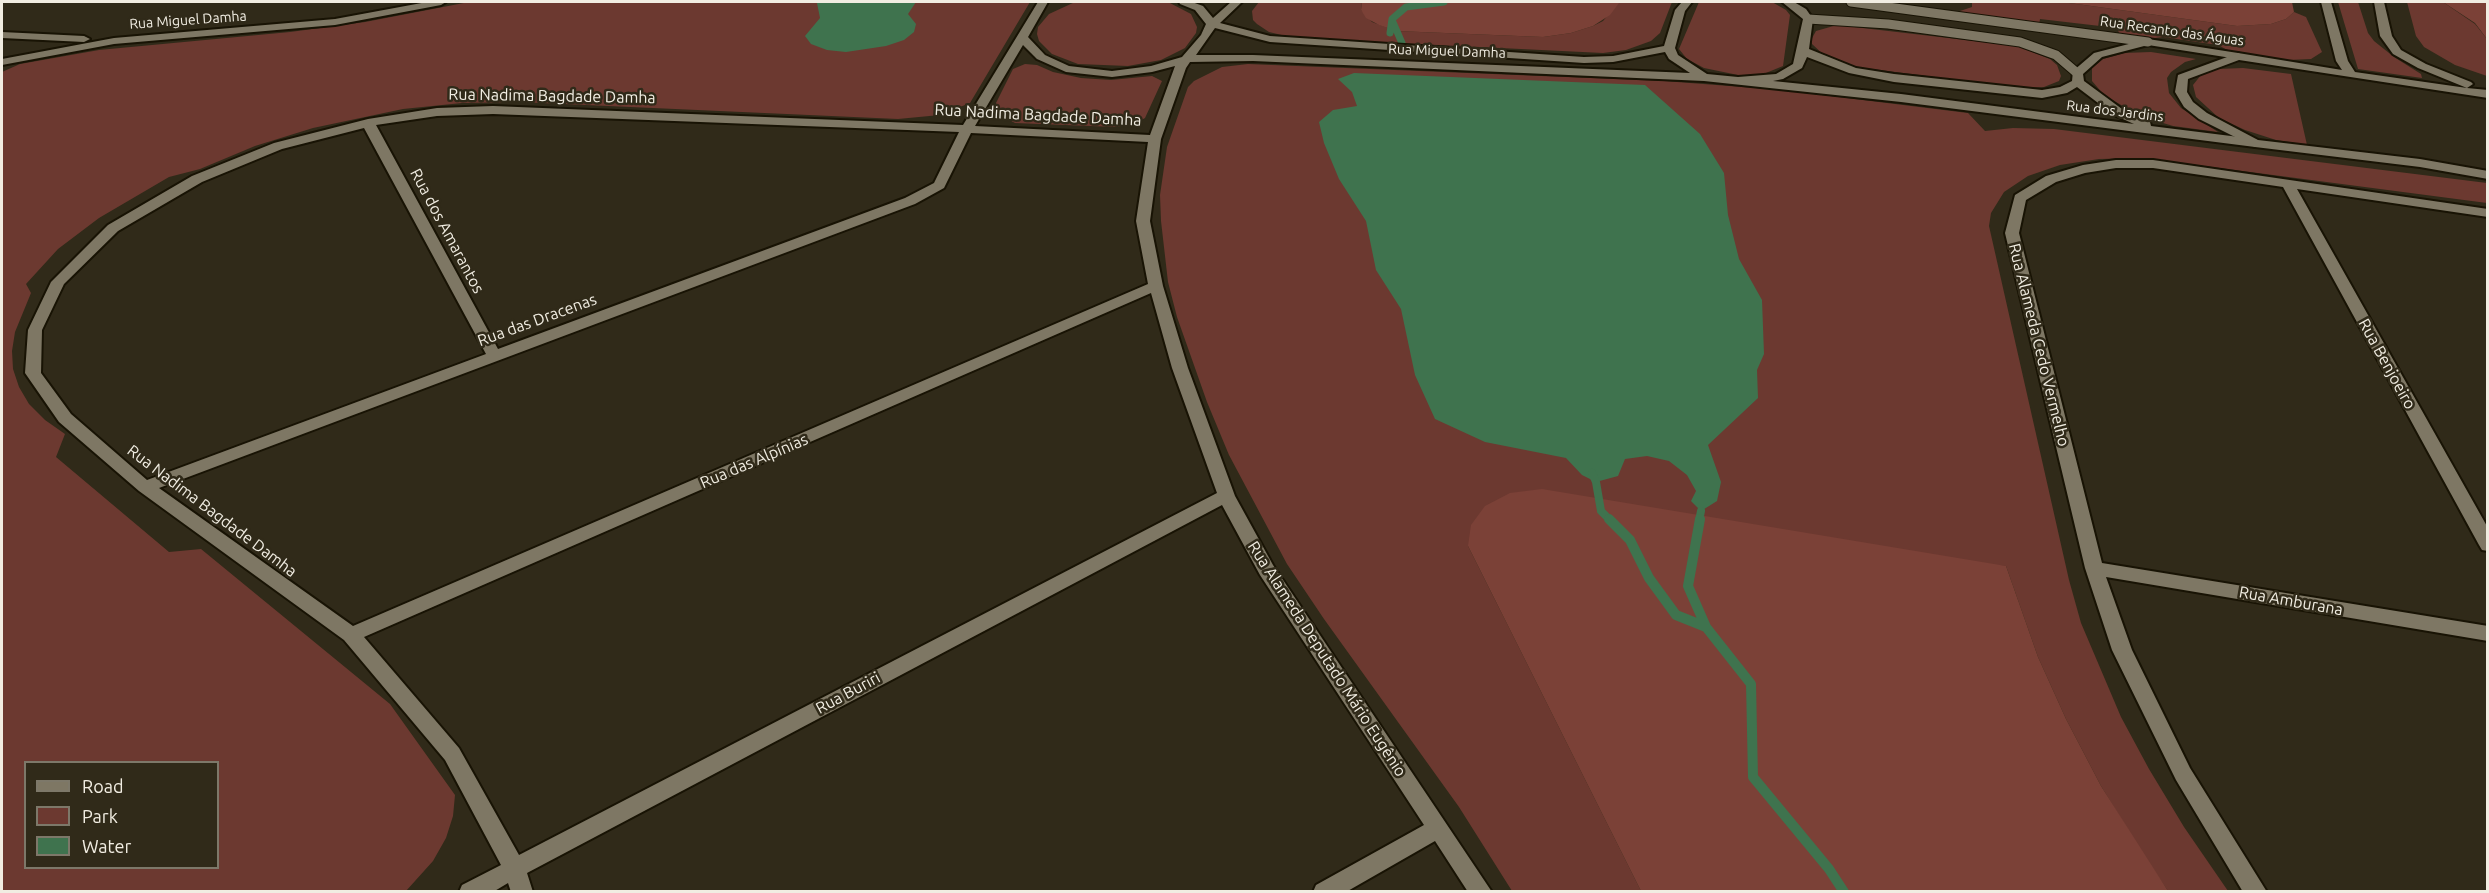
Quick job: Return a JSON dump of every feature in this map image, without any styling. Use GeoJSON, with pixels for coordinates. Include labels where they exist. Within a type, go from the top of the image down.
{"type":"FeatureCollection","features":[{"type":"Feature","properties":{"kind":"street","name":"Rua Miguel Damha"},"geometry":{"type":"LineString","coordinates":[[2,62],[114,41],[335,22],[441,2]]}},
{"type":"Feature","properties":{"kind":"street"},"geometry":{"type":"LineString","coordinates":[[967,129],[1043,2]]}},
{"type":"Feature","properties":{"kind":"street"},"geometry":{"type":"LineString","coordinates":[[1184,2],[1199,8],[1212,24]]}},
{"type":"Feature","properties":{"kind":"street","name":"Rua Alameda Deputado Mário Eugênio"},"geometry":{"type":"LineString","coordinates":[[1237,2],[1212,24],[1206,36],[1184,63],[1155,139],[1143,221],[1156,286],[1180,368],[1226,496],[1266,570],[1480,891]]}},
{"type":"Feature","properties":{"kind":"street"},"geometry":{"type":"LineString","coordinates":[[1687,2],[1680,10],[1669,48],[1673,57],[1704,77]]}},
{"type":"Feature","properties":{"kind":"street"},"geometry":{"type":"LineString","coordinates":[[1738,81],[1779,77],[1798,66],[1808,19],[1802,11],[1787,2]]}},
{"type":"Feature","properties":{"kind":"street"},"geometry":{"type":"LineString","coordinates":[[2326,2],[2342,61],[2351,75]]}},
{"type":"Feature","properties":{"kind":"street"},"geometry":{"type":"LineString","coordinates":[[2379,2],[2386,36],[2397,52],[2422,66],[2487,92]]}},
{"type":"Feature","properties":{"kind":"street","name":"Rua Miguel Damha"},"geometry":{"type":"LineString","coordinates":[[1212,24],[1270,39],[1584,60],[1613,58],[1669,48]]}},
{"type":"Feature","properties":{"kind":"street","name":"Rua Miguel Damha"},"geometry":{"type":"LineString","coordinates":[[3,35],[114,41]]}},
{"type":"Feature","properties":{"kind":"street"},"geometry":{"type":"LineString","coordinates":[[2,56],[6,49],[3,35]]}},
{"type":"Feature","properties":{"kind":"street","name":"Rua Miguel Damha"},"geometry":{"type":"LineString","coordinates":[[1022,38],[1041,57],[1066,69],[1112,74],[1184,63],[1253,58],[1704,77],[1738,81]]}},
{"type":"Feature","properties":{"kind":"street"},"geometry":{"type":"LineString","coordinates":[[1803,51],[1853,71],[1894,78],[2042,93],[2063,90],[2098,55],[2148,42]]}},
{"type":"Feature","properties":{"kind":"street","name":"Rua Recanto das Águas"},"geometry":{"type":"LineString","coordinates":[[2148,42],[2351,75],[2487,92]]}},
{"type":"Feature","properties":{"kind":"street"},"geometry":{"type":"LineString","coordinates":[[2238,56],[2182,77],[2181,92],[2188,104],[2203,116],[2255,143]]}},
{"type":"Feature","properties":{"kind":"street"},"geometry":{"type":"LineString","coordinates":[[2078,77],[2118,112],[2160,132]]}},
{"type":"Feature","properties":{"kind":"street"},"geometry":{"type":"LineString","coordinates":[[1894,78],[1889,87],[1901,98]]}},
{"type":"Feature","properties":{"kind":"street","name":"Rua dos Jardins"},"geometry":{"type":"LineString","coordinates":[[1738,81],[1901,98],[2420,163],[2487,175]]}},
{"type":"Feature","properties":{"kind":"street"},"geometry":{"type":"LineString","coordinates":[[2025,93],[2046,105],[2047,112],[2039,117]]}},
{"type":"Feature","properties":{"kind":"street","name":"Rua Nadima Bagdade Damha"},"geometry":{"type":"LineString","coordinates":[[522,891],[514,867],[452,754],[351,636],[145,487],[65,418],[33,373],[35,330],[58,282],[113,228],[197,179],[278,146],[368,123],[437,112],[493,110],[1155,139]]}},
{"type":"Feature","properties":{"kind":"street","name":"Rua dos Amarantos"},"geometry":{"type":"LineString","coordinates":[[368,123],[494,355]]}},
{"type":"Feature","properties":{"kind":"street","name":"Rua das Dracenas"},"geometry":{"type":"LineString","coordinates":[[145,487],[910,201],[939,185],[967,129]]}},
{"type":"Feature","properties":{"kind":"street","name":"Rua Alameda Cedo Vermelho"},"geometry":{"type":"LineString","coordinates":[[2256,891],[2182,774],[2122,650],[2094,568],[2012,233],[2020,198],[2051,179],[2083,169],[2116,164],[2153,164],[2487,213]]}},
{"type":"Feature","properties":{"kind":"street","name":"Rua Benjoeiro"},"geometry":{"type":"LineString","coordinates":[[2287,183],[2487,545]]}},
{"type":"Feature","properties":{"kind":"street","name":"Rua das Alpínias"},"geometry":{"type":"LineString","coordinates":[[351,636],[1156,286]]}},
{"type":"Feature","properties":{"kind":"street","name":"Rua Buriri"},"geometry":{"type":"LineString","coordinates":[[470,891],[1226,496]]}},
{"type":"Feature","properties":{"kind":"street","name":"Rua Amburana"},"geometry":{"type":"LineString","coordinates":[[2094,568],[2487,634]]}},
{"type":"Feature","properties":{"kind":"street"},"geometry":{"type":"LineString","coordinates":[[1324,891],[1437,829]]}},
{"type":"Feature","properties":{"kind":"lane","name":"Rua Recanto das Águas"},"geometry":{"type":"LineString","coordinates":[[1851,2],[1889,4],[2020,26],[2148,42]]}},
{"type":"Feature","properties":{"kind":"lane"},"geometry":{"type":"LineString","coordinates":[[1888,24],[1889,4]]}},
{"type":"Feature","properties":{"kind":"lane"},"geometry":{"type":"LineString","coordinates":[[1808,19],[1888,24],[2020,42],[2056,55],[2078,77]]}},
{"type":"Feature","properties":{"kind":"lane"},"geometry":{"type":"LineString","coordinates":[[2020,26],[2020,42]]}},
{"type":"Feature","properties":{"kind":"green space"},"geometry":{"type":"Polygon","coordinates":[[[469,2],[1030,2],[970,103],[940,115],[898,119],[519,102],[462,103],[403,109],[313,128],[255,146],[200,169],[169,177],[99,218],[58,249],[26,284],[31,293],[15,332],[12,351],[13,369],[19,387],[29,404],[45,420],[65,434],[56,457],[169,552],[201,549],[390,704],[455,795],[453,816],[446,838],[433,861],[406,891],[2,891],[2,72],[20,64],[99,50],[290,32],[365,22],[469,2]]]}},
{"type":"Feature","properties":{"kind":"green space"},"geometry":{"type":"Polygon","coordinates":[[[1075,2],[1168,2],[1191,14],[1197,27],[1196,33],[1185,48],[1161,60],[1128,66],[1078,64],[1052,54],[1039,41],[1037,34],[1038,27],[1049,14],[1075,2]]]}},
{"type":"Feature","properties":{"kind":"green space"},"geometry":{"type":"Polygon","coordinates":[[[1259,2],[1362,2],[1361,10],[1372,22],[1396,31],[1543,37],[1571,33],[1593,26],[1603,21],[1619,2],[1672,2],[1660,33],[1651,41],[1626,50],[1603,53],[1294,38],[1269,32],[1253,20],[1252,11],[1259,2]]]}},
{"type":"Feature","properties":{"kind":"green space"},"geometry":{"type":"Polygon","coordinates":[[[1699,2],[1772,2],[1786,10],[1790,15],[1783,66],[1761,75],[1738,75],[1704,68],[1687,59],[1679,49],[1699,2]]]}},
{"type":"Feature","properties":{"kind":"green space"},"geometry":{"type":"Polygon","coordinates":[[[1972,2],[2062,2],[2237,26],[2271,24],[2286,19],[2294,12],[2306,17],[2322,52],[2311,59],[2288,60],[2231,52],[2218,45],[2163,37],[2148,39],[2120,35],[2117,28],[2040,19],[2039,25],[1957,12],[1972,7],[1972,2]]]}},
{"type":"Feature","properties":{"kind":"green space"},"geometry":{"type":"Polygon","coordinates":[[[2338,2],[2358,2],[2368,33],[2374,41],[2421,74],[2422,78],[2358,69],[2338,2]]]}},
{"type":"Feature","properties":{"kind":"green space"},"geometry":{"type":"Polygon","coordinates":[[[2407,2],[2443,2],[2475,24],[2487,39],[2487,76],[2455,65],[2424,47],[2416,36],[2407,2]]]}},
{"type":"Feature","properties":{"kind":"green space"},"geometry":{"type":"Polygon","coordinates":[[[1837,25],[2017,46],[2050,59],[2057,65],[2061,76],[2059,81],[2044,87],[2021,88],[1856,67],[1827,58],[1812,44],[1811,40],[1816,31],[1837,25]]]}},
{"type":"Feature","properties":{"kind":"green space"},"geometry":{"type":"Polygon","coordinates":[[[2151,52],[2196,59],[2185,62],[2171,72],[2167,78],[2169,93],[2181,108],[2218,132],[2173,126],[2140,116],[2104,95],[2092,81],[2092,68],[2103,59],[2124,53],[2151,52]]]}},
{"type":"Feature","properties":{"kind":"green space"},"geometry":{"type":"Polygon","coordinates":[[[1025,64],[1037,65],[1053,72],[1081,78],[1111,80],[1152,76],[1162,81],[1145,118],[1134,124],[1116,127],[1015,123],[1000,115],[996,103],[1013,69],[1025,64]]]}},
{"type":"Feature","properties":{"kind":"green space"},"geometry":{"type":"Polygon","coordinates":[[[1248,64],[1664,81],[1782,90],[1968,113],[1985,131],[2013,128],[2054,129],[2487,183],[2487,203],[2143,158],[2099,159],[2060,165],[2028,176],[2004,192],[1991,213],[1989,226],[2069,580],[2081,623],[2121,717],[2149,769],[2184,827],[2228,891],[2168,891],[2146,859],[2101,786],[2066,719],[2038,657],[2006,566],[1468,546],[1641,891],[1512,891],[1459,807],[1287,564],[1229,455],[1207,402],[1177,317],[1168,282],[1161,221],[1160,195],[1167,147],[1188,87],[1194,81],[1222,67],[1248,64]]]}},
{"type":"Feature","properties":{"kind":"green space"},"geometry":{"type":"Polygon","coordinates":[[[2243,68],[2291,74],[2307,145],[2276,140],[2245,130],[2219,118],[2196,97],[2193,85],[2201,75],[2218,69],[2243,68]]]}},
{"type":"Feature","properties":{"kind":"shaded area"},"geometry":{"type":"Polygon","coordinates":[[[1362,2],[1619,3],[1610,15],[1593,26],[1571,33],[1543,37],[1396,31],[1366,18],[1361,10],[1362,2]]]}},
{"type":"Feature","properties":{"kind":"shaded area"},"geometry":{"type":"Polygon","coordinates":[[[2062,2],[2292,2],[2294,12],[2286,19],[2271,24],[2237,26],[2062,2]]]}},
{"type":"Feature","properties":{"kind":"shaded area"},"geometry":{"type":"Polygon","coordinates":[[[2443,2],[2487,2],[2487,39],[2475,23],[2443,2]]]}},
{"type":"Feature","properties":{"kind":"shaded area"},"geometry":{"type":"Polygon","coordinates":[[[1542,489],[2006,566],[2038,657],[2066,719],[2101,786],[2168,891],[1641,891],[1468,546],[1471,525],[1485,506],[1510,493],[1542,489]]]}},
{"type":"Feature","properties":{"kind":"water"},"geometry":{"type":"Polygon","coordinates":[[[916,2],[908,14],[916,24],[914,32],[904,40],[886,46],[846,52],[827,50],[811,44],[805,36],[820,18],[817,3],[916,2]]]}},
{"type":"Feature","properties":{"kind":"water"},"geometry":{"type":"Polygon","coordinates":[[[1354,73],[1645,85],[1700,134],[1724,173],[1728,215],[1739,259],[1762,300],[1764,354],[1757,370],[1758,398],[1708,445],[1721,482],[1717,501],[1701,511],[1691,501],[1696,491],[1687,475],[1669,461],[1647,456],[1625,459],[1618,476],[1596,482],[1582,475],[1566,458],[1485,442],[1435,419],[1415,375],[1401,309],[1376,270],[1366,221],[1339,179],[1324,143],[1319,122],[1333,110],[1357,106],[1352,92],[1338,79],[1354,73]]]}},
{"type":"Feature","properties":{"kind":"waterway"},"geometry":{"type":"LineString","coordinates":[[1390,33],[1392,19],[1406,7],[1444,2]]}},
{"type":"Feature","properties":{"kind":"waterway"},"geometry":{"type":"LineString","coordinates":[[1392,20],[1402,43]]}},
{"type":"Feature","properties":{"kind":"waterway"},"geometry":{"type":"LineString","coordinates":[[1592,473],[1596,482],[1601,511],[1630,540],[1649,578],[1676,615],[1706,627]]}},
{"type":"Feature","properties":{"kind":"waterway"},"geometry":{"type":"LineString","coordinates":[[1699,521],[1701,511]]}},
{"type":"Feature","properties":{"kind":"waterway"},"geometry":{"type":"LineString","coordinates":[[1700,519],[1688,586],[1706,627]]}},
{"type":"Feature","properties":{"kind":"waterway"},"geometry":{"type":"LineString","coordinates":[[1706,627],[1751,684],[1753,777],[1829,869],[1844,892]]}}]}
